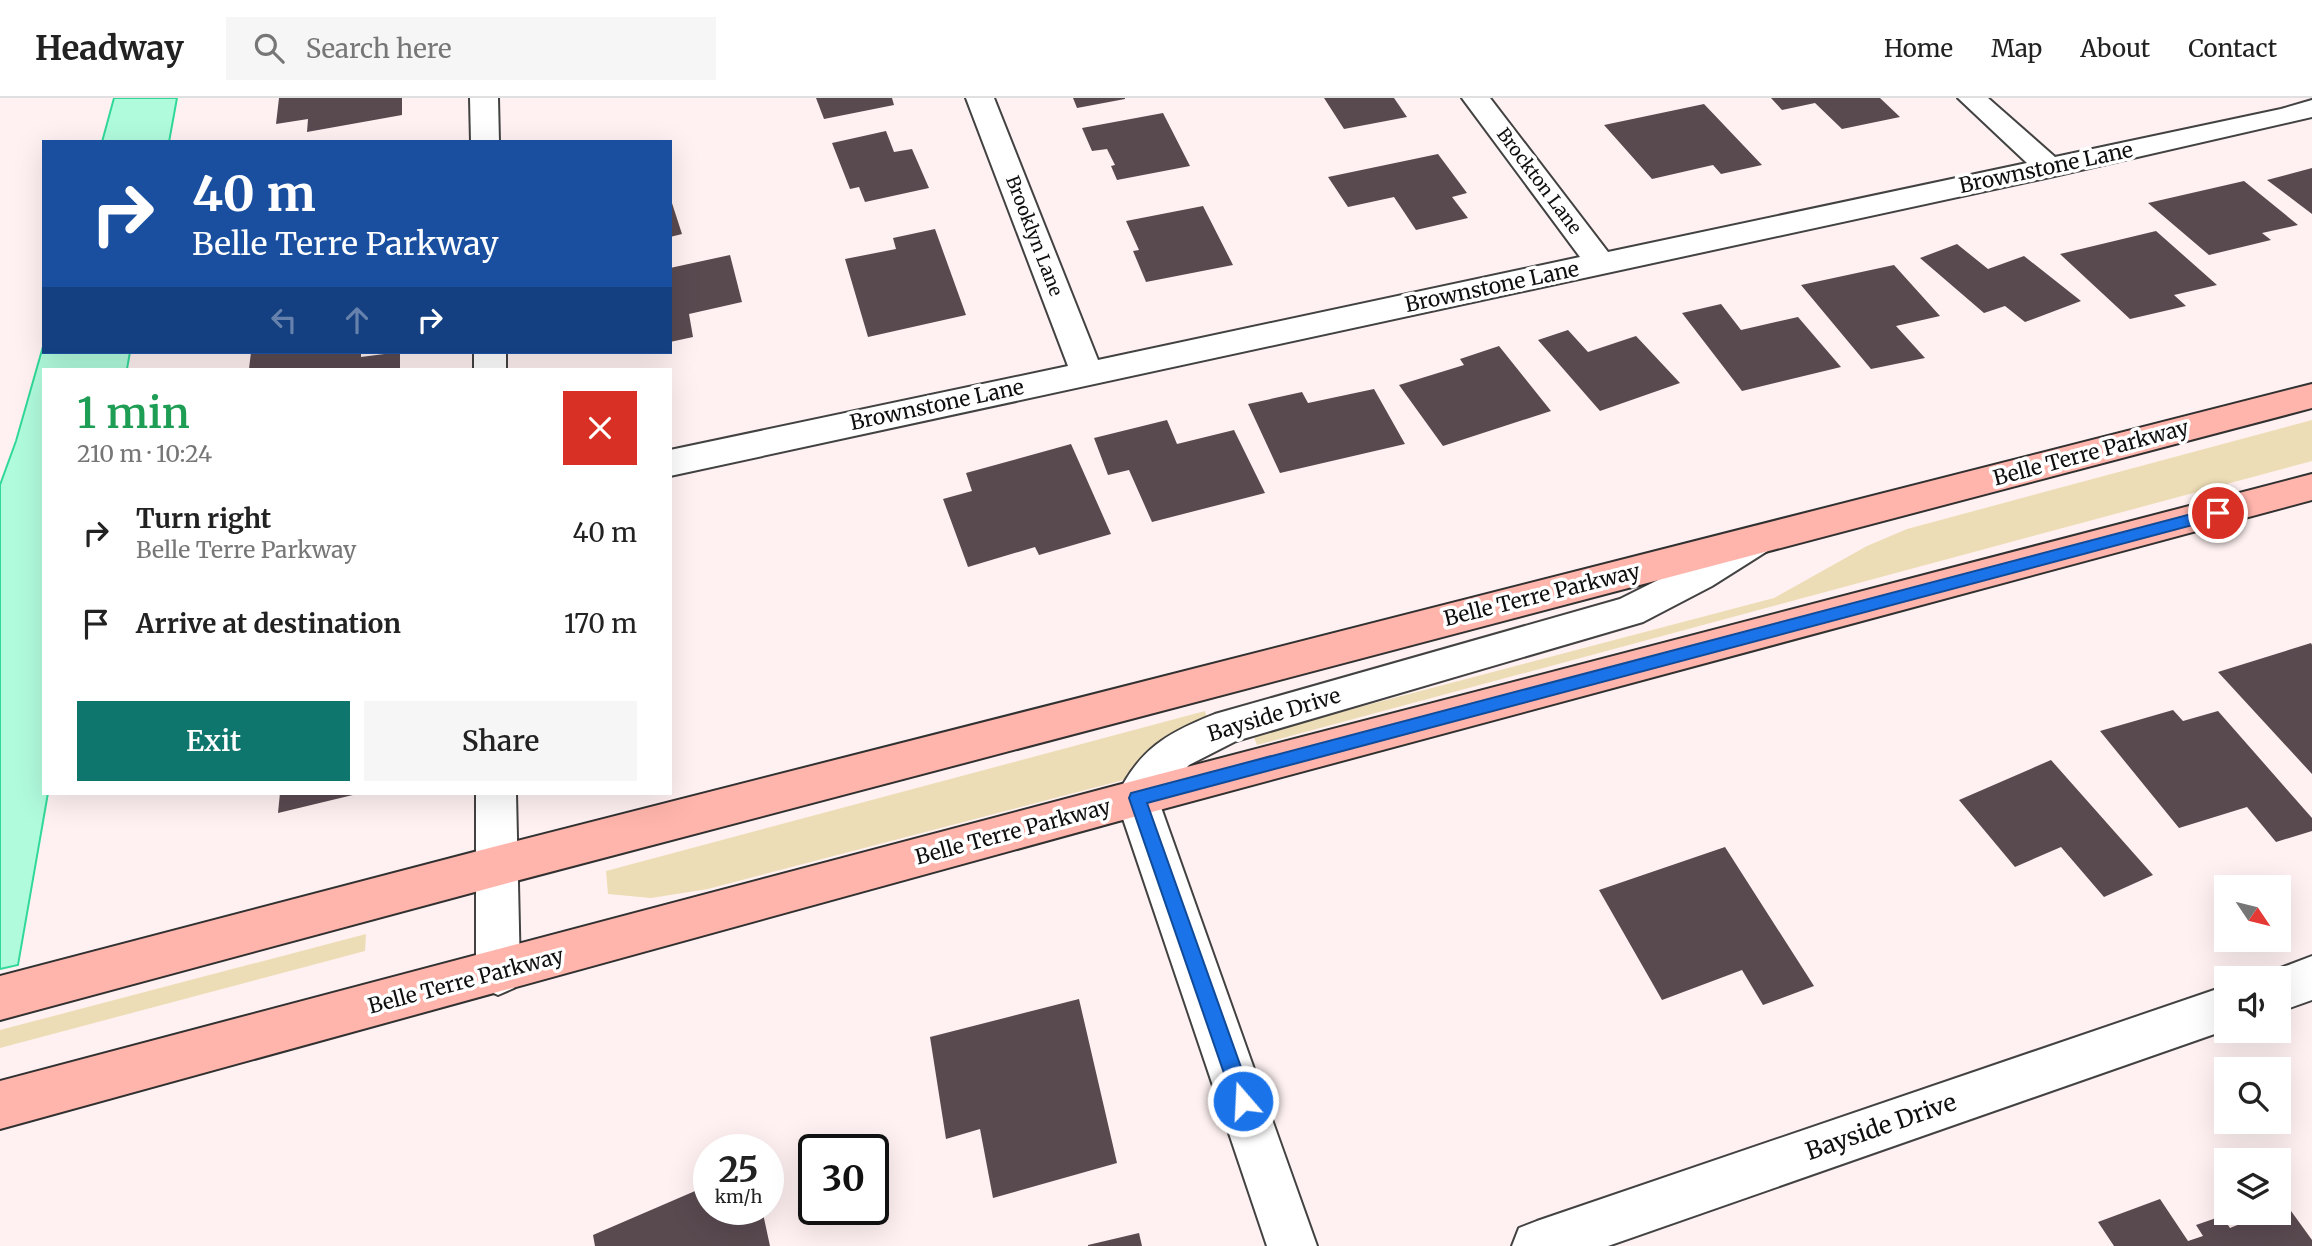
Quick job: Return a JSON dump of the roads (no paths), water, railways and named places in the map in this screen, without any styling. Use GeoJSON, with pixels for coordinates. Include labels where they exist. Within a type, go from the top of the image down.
{"type":"FeatureCollection","features":[{"type":"Feature","properties":{"kind":"main road","name":"Belle Terre Parkway"},"geometry":{"type":"LineString","coordinates":[[0,998],[497,866],[2312,396]]}},
{"type":"Feature","properties":{"kind":"main road","name":"Belle Terre Parkway"},"geometry":{"type":"LineString","coordinates":[[0,1105],[498,973],[1137,798],[2312,487]]}},
{"type":"Feature","properties":{"kind":"street"},"geometry":{"type":"LineString","coordinates":[[484,98],[485,140]]}},
{"type":"Feature","properties":{"kind":"street","name":"Brooklyn Lane"},"geometry":{"type":"LineString","coordinates":[[981,98],[1087,373]]}},
{"type":"Feature","properties":{"kind":"street","name":"Brockton Lane"},"geometry":{"type":"LineString","coordinates":[[1476,98],[1601,264]]}},
{"type":"Feature","properties":{"kind":"street"},"geometry":{"type":"LineString","coordinates":[[1972,98],[2050,168]]}},
{"type":"Feature","properties":{"kind":"street","name":"Brownstone Lane"},"geometry":{"type":"LineString","coordinates":[[672,463],[2050,168],[2287,116],[2312,108]]}},
{"type":"Feature","properties":{"kind":"street","name":"Bayside Drive"},"geometry":{"type":"LineString","coordinates":[[1137,798],[1148,776],[1161,762],[1204,737],[1257,718],[1630,611],[1699,576],[1756,540]]}},
{"type":"Feature","properties":{"kind":"street"},"geometry":{"type":"LineString","coordinates":[[496,795],[498,973]]}},
{"type":"Feature","properties":{"kind":"street"},"geometry":{"type":"LineString","coordinates":[[1137,798],[1292,1246]]}},
{"type":"Feature","properties":{"kind":"street"},"geometry":{"type":"LineString","coordinates":[[2291,985],[2312,978]]}},
{"type":"Feature","properties":{"kind":"street","name":"Bayside Drive"},"geometry":{"type":"LineString","coordinates":[[1537,1246],[2214,1012]]}}]}
